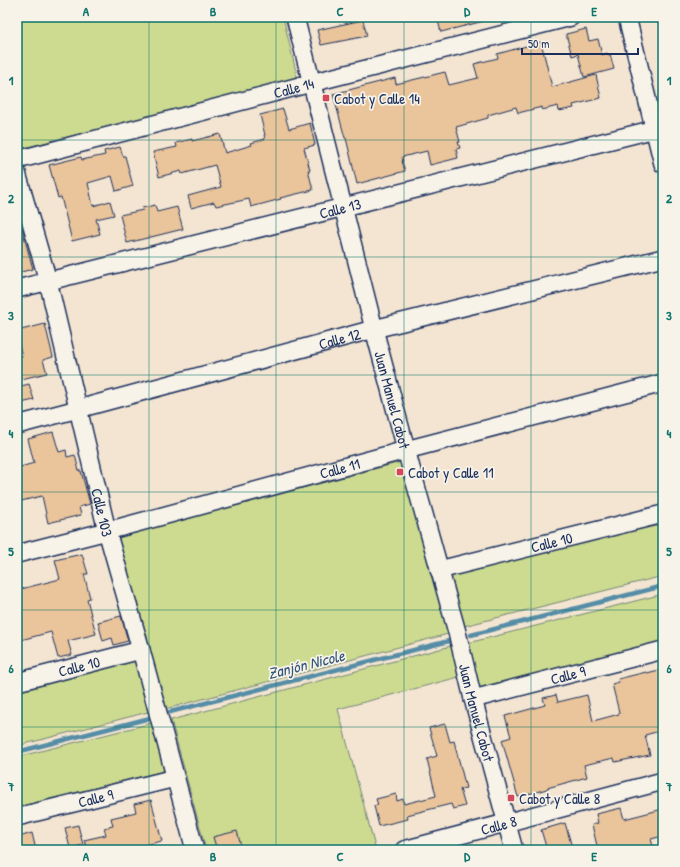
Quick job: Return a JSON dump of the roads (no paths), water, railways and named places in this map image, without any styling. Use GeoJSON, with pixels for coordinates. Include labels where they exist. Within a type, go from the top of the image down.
{"type":"FeatureCollection","features":[{"type":"Feature","properties":{"kind":"street","name":"Juan Manuel Cabot"},"geometry":{"type":"LineString","coordinates":[[295,17],[374,329],[457,632],[473,699],[514,850]]}},
{"type":"Feature","properties":{"kind":"street","name":"Calle 14"},"geometry":{"type":"LineString","coordinates":[[17,160],[571,17]]}},
{"type":"Feature","properties":{"kind":"street"},"geometry":{"type":"LineString","coordinates":[[627,17],[659,128],[663,164]]}},
{"type":"Feature","properties":{"kind":"street","name":"Calle 13"},"geometry":{"type":"LineString","coordinates":[[17,289],[659,128]]}},
{"type":"Feature","properties":{"kind":"street","name":"Calle 103"},"geometry":{"type":"LineString","coordinates":[[17,173],[48,281],[107,531],[195,850]]}},
{"type":"Feature","properties":{"kind":"street","name":"Calle 12"},"geometry":{"type":"LineString","coordinates":[[17,425],[374,329],[663,258]]}},
{"type":"Feature","properties":{"kind":"street","name":"Calle 11"},"geometry":{"type":"LineString","coordinates":[[17,554],[663,383]]}},
{"type":"Feature","properties":{"kind":"street","name":"Calle 10"},"geometry":{"type":"LineString","coordinates":[[439,570],[663,514]]}},
{"type":"Feature","properties":{"kind":"street","name":"Calle 10"},"geometry":{"type":"LineString","coordinates":[[17,682],[141,650]]}},
{"type":"Feature","properties":{"kind":"street","name":"Calle 9"},"geometry":{"type":"LineString","coordinates":[[473,699],[663,650]]}},
{"type":"Feature","properties":{"kind":"street","name":"Calle 9"},"geometry":{"type":"LineString","coordinates":[[17,817],[175,778]]}},
{"type":"Feature","properties":{"kind":"street","name":"Calle 8"},"geometry":{"type":"LineString","coordinates":[[404,850],[663,781]]}},
{"type":"Feature","properties":{"kind":"waterway","name":"Zanjón Nicole"},"geometry":{"type":"LineString","coordinates":[[471,635],[663,586]]}},
{"type":"Feature","properties":{"kind":"waterway","name":"Zanjón Nicole"},"geometry":{"type":"LineString","coordinates":[[170,712],[449,641]]}},
{"type":"Feature","properties":{"kind":"waterway","name":"Zanjón Nicole"},"geometry":{"type":"LineString","coordinates":[[17,752],[150,718]]}},
{"type":"Feature","properties":{"kind":"place","name":"Cabot y Calle 14"},"geometry":{"type":"Point","coordinates":[326,98]}},
{"type":"Feature","properties":{"kind":"place","name":"Cabot y Calle 11"},"geometry":{"type":"Point","coordinates":[400,472]}},
{"type":"Feature","properties":{"kind":"place","name":"Cabot y Calle 8"},"geometry":{"type":"Point","coordinates":[511,798]}}]}
